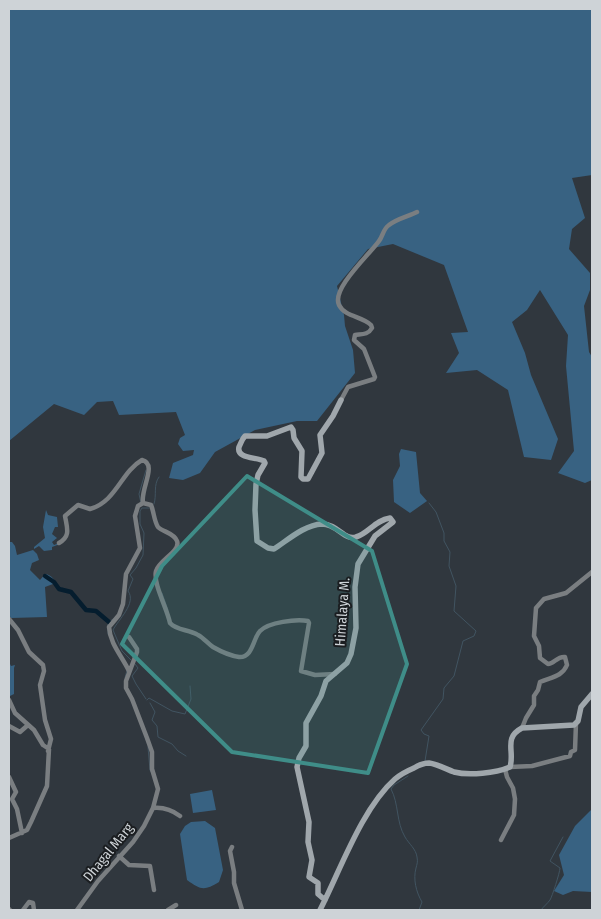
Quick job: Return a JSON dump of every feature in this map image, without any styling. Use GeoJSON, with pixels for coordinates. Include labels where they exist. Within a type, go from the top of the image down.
{"type":"FeatureCollection","features":[{"type":"Feature","properties":{"kind":"street"},"geometry":{"type":"LineString","coordinates":[[340,400],[348,387],[367,383],[374,380],[375,376],[364,349],[353,338],[355,335],[360,336],[370,332],[372,325],[344,310],[338,304],[340,289],[365,255],[380,241],[384,230],[389,224],[417,212]]}},
{"type":"Feature","properties":{"kind":"street","name":"Himalaya M."},"geometry":{"type":"LineString","coordinates":[[325,900],[318,894],[318,883],[309,877],[312,860],[308,842],[309,822],[297,767],[299,758],[306,746],[307,719],[321,696],[326,682],[347,664],[352,654],[356,628],[355,587],[358,564],[375,536],[391,524],[392,520],[386,518],[360,536],[352,538],[330,525],[314,526],[274,548],[268,548],[257,541],[255,510],[257,479],[264,466],[264,460],[242,455],[238,449],[242,439],[248,435],[267,436],[293,428],[294,438],[301,448],[303,456],[301,477],[308,479],[322,452],[320,435],[333,416],[340,400]]}},
{"type":"Feature","properties":{"kind":"street"},"geometry":{"type":"LineString","coordinates":[[58,543],[65,540],[68,532],[65,516],[68,512],[78,505],[90,509],[102,504],[113,493],[134,465],[142,460],[149,464],[149,472],[142,492],[143,503]]}},
{"type":"Feature","properties":{"kind":"street"},"geometry":{"type":"LineString","coordinates":[[129,671],[109,634],[109,627],[119,615],[123,604],[126,574],[140,548],[135,516],[138,506],[143,503],[151,505],[158,527],[171,534],[178,543],[173,552],[163,560],[157,569],[155,579],[170,623],[173,626],[197,634],[214,648],[240,657],[247,655],[255,643],[258,633],[266,626],[299,619],[308,621],[301,671],[315,675],[335,674]]}},
{"type":"Feature","properties":{"kind":"street"},"geometry":{"type":"LineString","coordinates":[[522,728],[534,705],[534,696],[540,682],[558,675],[567,664],[565,657],[558,658],[551,664],[540,658],[539,646],[534,636],[536,608],[544,599],[566,593],[592,572]]}},
{"type":"Feature","properties":{"kind":"street"},"geometry":{"type":"LineString","coordinates":[[9,618],[33,656],[44,665],[40,685],[45,720],[52,739],[48,752]]}},
{"type":"Feature","properties":{"kind":"street","name":"Dhagal Marg"},"geometry":{"type":"LineString","coordinates":[[77,910],[98,881],[132,842],[153,808],[158,789],[152,769],[152,752],[126,688],[126,680],[137,649],[129,637]]}},
{"type":"Feature","properties":{"kind":"street"},"geometry":{"type":"LineString","coordinates":[[321,909],[342,861],[369,811],[384,790],[396,778],[420,765],[430,763],[468,774],[532,766],[570,756],[574,750],[576,723],[581,707],[592,694]]}},
{"type":"Feature","properties":{"kind":"street"},"geometry":{"type":"LineString","coordinates":[[9,700],[15,713],[34,730],[43,745],[49,749],[47,786],[27,830],[9,838],[9,834]]}},
{"type":"Feature","properties":{"kind":"street"},"geometry":{"type":"LineString","coordinates":[[501,840],[514,815],[515,799],[508,777],[508,768],[512,761],[511,739],[522,728],[571,726],[576,723]]}},
{"type":"Feature","properties":{"kind":"street"},"geometry":{"type":"LineString","coordinates":[[9,726],[20,732],[28,725]]}},
{"type":"Feature","properties":{"kind":"street"},"geometry":{"type":"LineString","coordinates":[[9,777],[16,792],[12,799],[17,809],[22,833]]}},
{"type":"Feature","properties":{"kind":"street"},"geometry":{"type":"LineString","coordinates":[[153,808],[161,807],[180,816]]}},
{"type":"Feature","properties":{"kind":"street"},"geometry":{"type":"LineString","coordinates":[[232,847],[230,851],[234,883],[242,910]]}},
{"type":"Feature","properties":{"kind":"street"},"geometry":{"type":"LineString","coordinates":[[119,856],[129,865],[150,866],[154,890]]}},
{"type":"Feature","properties":{"kind":"street"},"geometry":{"type":"LineString","coordinates":[[23,910],[29,902],[32,903],[34,910]]}},
{"type":"Feature","properties":{"kind":"street"},"geometry":{"type":"LineString","coordinates":[[168,910],[176,905]]}},
{"type":"Feature","properties":{"kind":"highlighted area"},"geometry":{"type":"Polygon","coordinates":[[[247,476],[372,551],[407,664],[368,773],[232,752],[122,644],[162,566],[247,476]]]}},
{"type":"Feature","properties":{"kind":"shaded area"},"geometry":{"type":"Polygon","coordinates":[[[9,9],[592,9],[592,175],[572,178],[585,218],[572,229],[569,249],[590,273],[590,290],[584,306],[589,352],[592,357],[592,480],[585,483],[558,473],[574,451],[566,366],[568,335],[540,290],[527,310],[512,322],[525,353],[531,375],[558,439],[551,460],[524,457],[508,390],[477,370],[446,373],[459,353],[451,333],[468,332],[444,265],[393,244],[368,249],[337,286],[345,326],[353,350],[355,373],[317,421],[297,421],[255,430],[215,452],[200,473],[183,480],[169,478],[173,463],[193,455],[194,450],[183,451],[178,444],[180,438],[185,435],[176,412],[119,415],[113,401],[97,402],[84,415],[54,404],[9,441],[9,9]]]}},
{"type":"Feature","properties":{"kind":"shaded area"},"geometry":{"type":"Polygon","coordinates":[[[401,449],[416,452],[420,493],[427,501],[410,513],[394,502],[393,480],[400,466],[399,454],[401,449]]]}},
{"type":"Feature","properties":{"kind":"shaded area"},"geometry":{"type":"Polygon","coordinates":[[[46,510],[48,515],[57,517],[58,527],[55,527],[52,534],[57,538],[52,542],[54,545],[60,544],[52,547],[52,550],[44,551],[39,546],[34,549],[34,547],[45,538],[43,527],[46,510]]]}},
{"type":"Feature","properties":{"kind":"shaded area"},"geometry":{"type":"Polygon","coordinates":[[[9,542],[12,542],[15,546],[17,555],[33,550],[37,554],[39,560],[32,563],[30,570],[40,580],[45,574],[50,575],[57,586],[70,591],[68,593],[61,591],[53,584],[45,587],[47,617],[11,618],[9,615],[9,542]]]}},
{"type":"Feature","properties":{"kind":"shaded area"},"geometry":{"type":"Polygon","coordinates":[[[9,662],[11,666],[15,665],[14,694],[10,696],[9,696],[9,662]]]}},
{"type":"Feature","properties":{"kind":"shaded area"},"geometry":{"type":"Polygon","coordinates":[[[212,790],[216,810],[193,813],[190,794],[212,790]]]}},
{"type":"Feature","properties":{"kind":"shaded area"},"geometry":{"type":"Polygon","coordinates":[[[592,809],[592,892],[573,891],[563,895],[554,891],[564,875],[559,855],[575,826],[592,809]]]}},
{"type":"Feature","properties":{"kind":"shaded area"},"geometry":{"type":"Polygon","coordinates":[[[205,821],[215,828],[223,870],[219,882],[210,887],[203,888],[187,880],[180,834],[185,826],[191,822],[205,821]]]}},
{"type":"Feature","properties":{"kind":"waterway"},"geometry":{"type":"LineString","coordinates":[[141,503],[139,494],[146,470]]}},
{"type":"Feature","properties":{"kind":"waterway"},"geometry":{"type":"LineString","coordinates":[[154,504],[156,483],[159,477]]}},
{"type":"Feature","properties":{"kind":"waterway"},"geometry":{"type":"LineString","coordinates":[[425,761],[429,736],[421,730],[443,699],[444,688],[454,676],[463,641],[474,636],[476,631],[454,611],[456,586],[449,566],[450,552],[444,541],[444,533],[436,512],[429,503]]}},
{"type":"Feature","properties":{"kind":"waterway"},"geometry":{"type":"LineString","coordinates":[[131,660],[122,651],[113,630],[129,606],[130,596],[128,591],[133,579],[130,575],[143,555],[144,533],[140,524],[140,511],[142,508],[149,508]]}},
{"type":"Feature","properties":{"kind":"waterway"},"geometry":{"type":"LineString","coordinates":[[45,576],[54,582],[59,589],[71,592],[86,610],[96,611],[109,622]]}},
{"type":"Feature","properties":{"kind":"waterway"},"geometry":{"type":"LineString","coordinates":[[162,593],[168,610]]}},
{"type":"Feature","properties":{"kind":"waterway"},"geometry":{"type":"LineString","coordinates":[[109,622],[113,619]]}},
{"type":"Feature","properties":{"kind":"waterway"},"geometry":{"type":"LineString","coordinates":[[108,624],[108,634]]}},
{"type":"Feature","properties":{"kind":"waterway"},"geometry":{"type":"LineString","coordinates":[[135,664],[138,668],[132,676],[146,699]]}},
{"type":"Feature","properties":{"kind":"waterway"},"geometry":{"type":"LineString","coordinates":[[125,678],[127,670]]}},
{"type":"Feature","properties":{"kind":"waterway"},"geometry":{"type":"LineString","coordinates":[[147,700],[149,698],[172,711],[185,714],[191,699],[190,686]]}},
{"type":"Feature","properties":{"kind":"waterway"},"geometry":{"type":"LineString","coordinates":[[150,703],[155,712],[152,720],[157,726],[158,737],[172,744],[186,756]]}},
{"type":"Feature","properties":{"kind":"waterway"},"geometry":{"type":"LineString","coordinates":[[148,747],[151,772]]}},
{"type":"Feature","properties":{"kind":"waterway"},"geometry":{"type":"LineString","coordinates":[[408,776],[391,789],[402,831],[416,854],[415,881],[422,902],[419,910]]}},
{"type":"Feature","properties":{"kind":"waterway"},"geometry":{"type":"LineString","coordinates":[[541,910],[550,900],[557,879],[560,868],[550,861],[563,837]]}}]}
